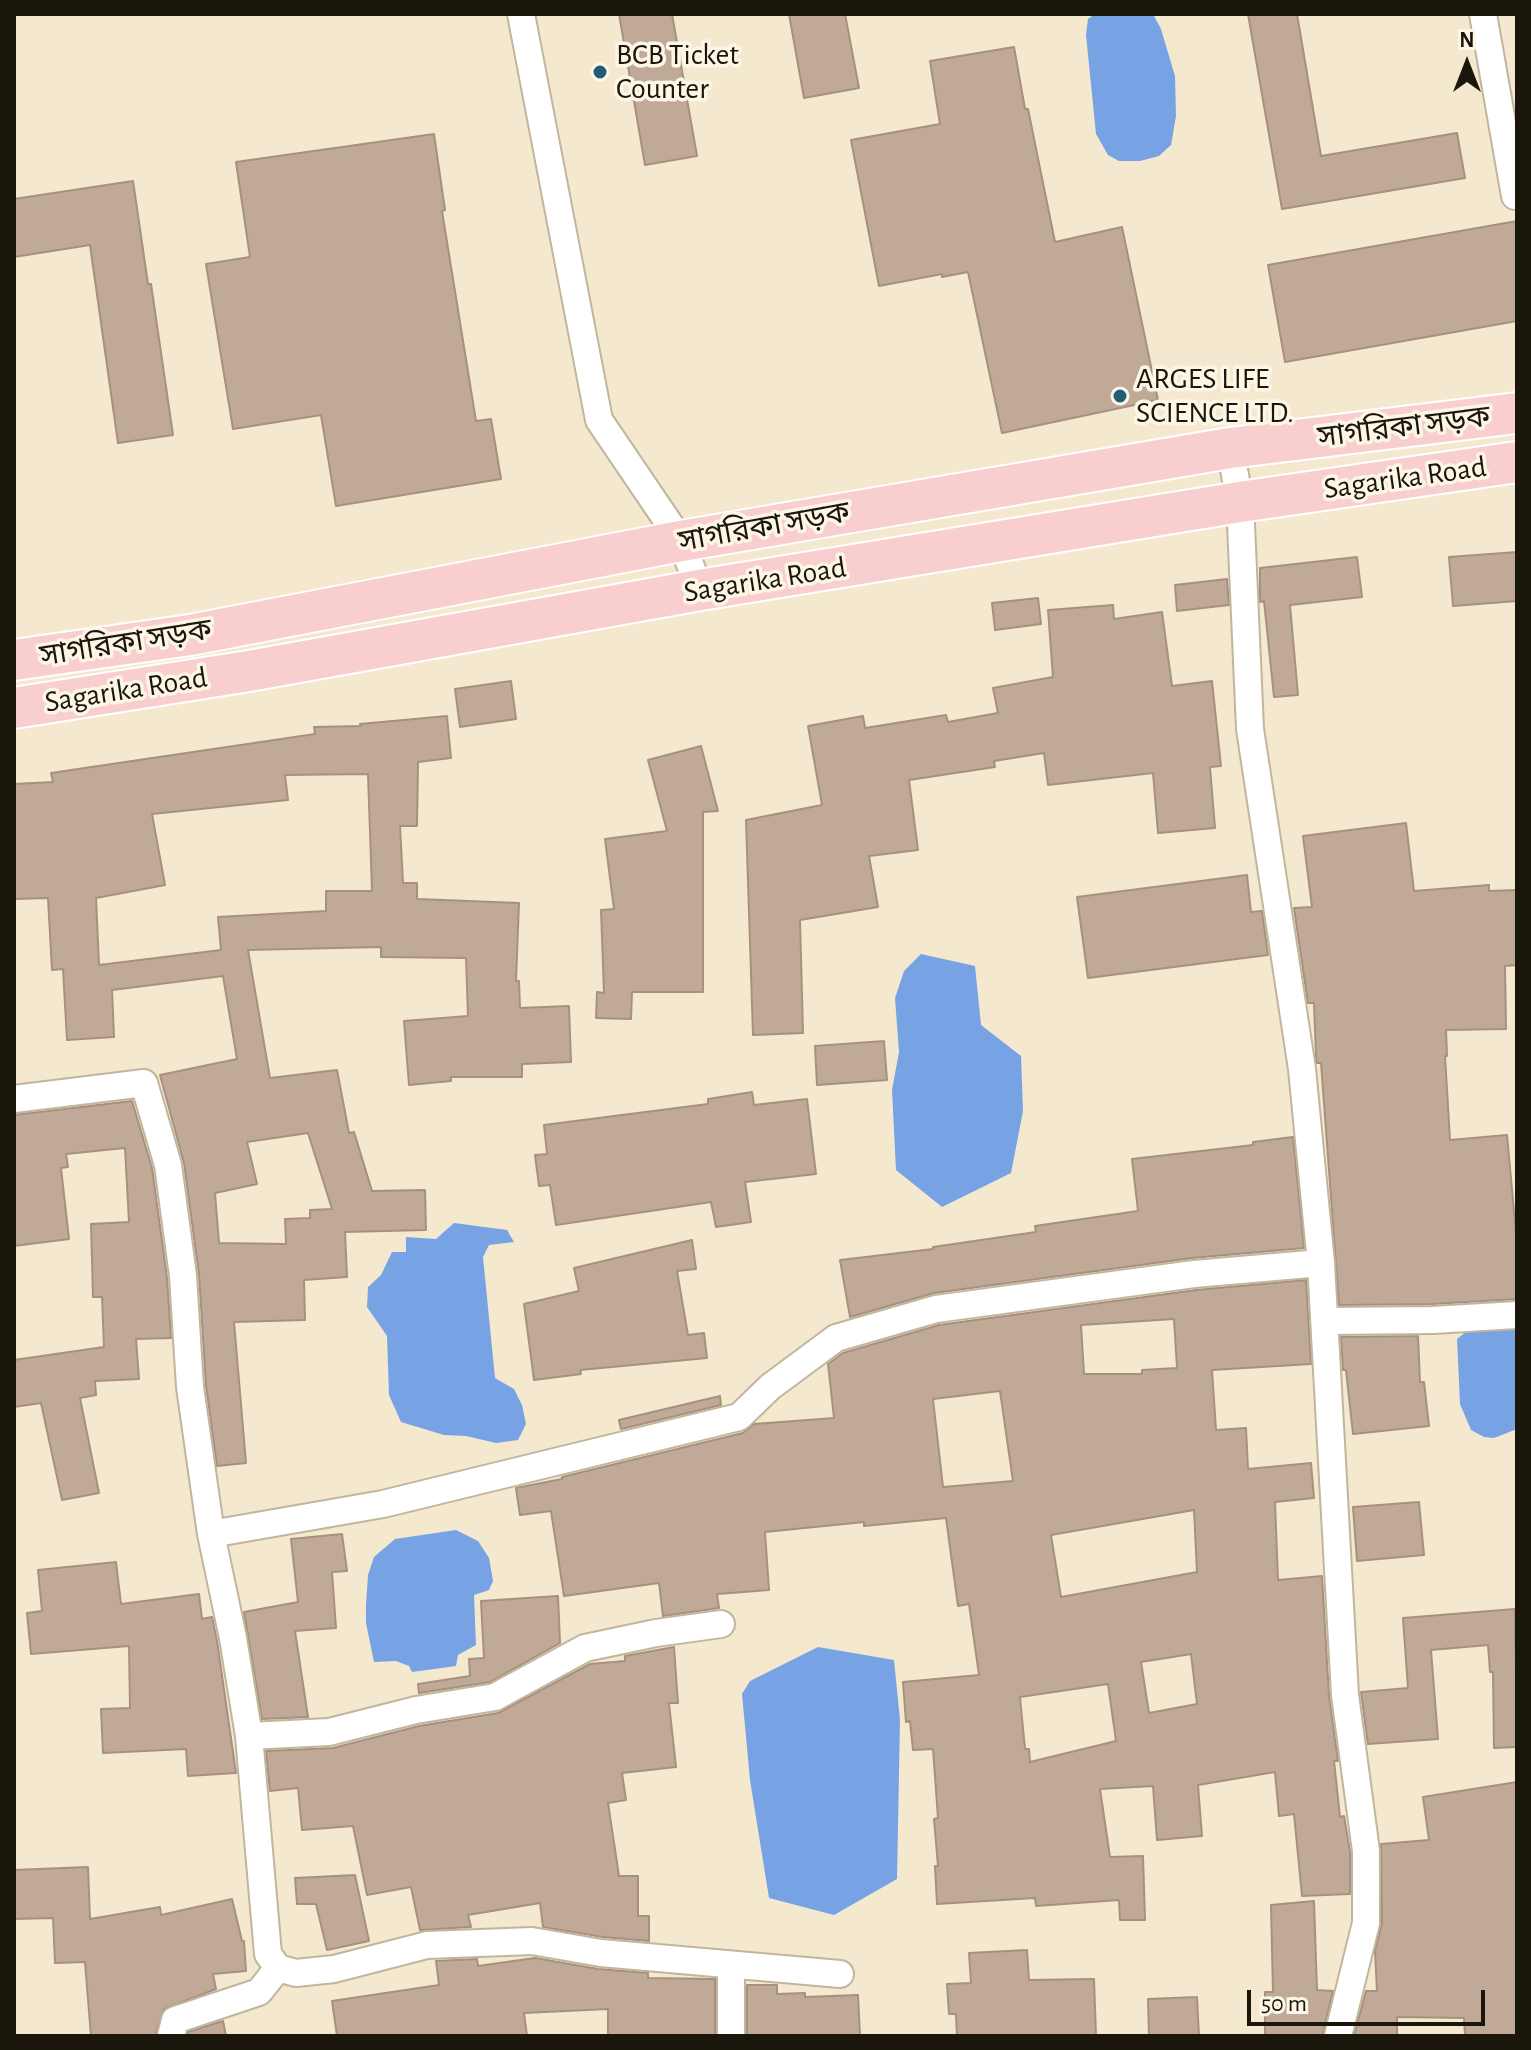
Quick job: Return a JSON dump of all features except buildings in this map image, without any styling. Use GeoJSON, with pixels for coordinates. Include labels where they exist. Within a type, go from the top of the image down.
{"type":"FeatureCollection","features":[{"type":"Feature","properties":{"kind":"main road","name":"সাগরিকা সড়ক"},"geometry":{"type":"LineString","coordinates":[[14,660],[190,635],[681,541],[1230,448],[1517,413]]}},
{"type":"Feature","properties":{"kind":"main road","name":"Sagarika Road"},"geometry":{"type":"LineString","coordinates":[[14,708],[249,671],[700,590],[1240,502],[1517,462]]}},
{"type":"Feature","properties":{"kind":"street"},"geometry":{"type":"LineString","coordinates":[[521,14],[599,420],[681,541],[700,590]]}},
{"type":"Feature","properties":{"kind":"street"},"geometry":{"type":"LineString","coordinates":[[1483,14],[1515,196]]}},
{"type":"Feature","properties":{"kind":"street"},"geometry":{"type":"LineString","coordinates":[[1230,448],[1240,502],[1250,729],[1302,1069],[1321,1263],[1345,1695],[1366,1851],[1366,1923],[1338,2036]]}},
{"type":"Feature","properties":{"kind":"street"},"geometry":{"type":"LineString","coordinates":[[14,1099],[144,1083],[168,1165],[183,1276],[190,1387],[211,1534],[249,1736],[268,1954],[278,1968],[296,1973],[334,1969],[427,1945],[532,1941],[601,1953],[840,1974]]}},
{"type":"Feature","properties":{"kind":"street"},"geometry":{"type":"LineString","coordinates":[[211,1534],[383,1504],[739,1417],[770,1387],[836,1338],[936,1309],[1194,1274],[1321,1263]]}},
{"type":"Feature","properties":{"kind":"street"},"geometry":{"type":"LineString","coordinates":[[1324,1321],[1517,1315]]}},
{"type":"Feature","properties":{"kind":"street"},"geometry":{"type":"LineString","coordinates":[[249,1736],[329,1732],[416,1710],[495,1697],[585,1648],[656,1633],[721,1624]]}},
{"type":"Feature","properties":{"kind":"street"},"geometry":{"type":"LineString","coordinates":[[731,1966],[731,2036]]}},
{"type":"Feature","properties":{"kind":"street"},"geometry":{"type":"LineString","coordinates":[[171,2036],[175,2020],[259,1992],[278,1968]]}},
{"type":"Feature","properties":{"kind":"water"},"geometry":{"type":"Polygon","coordinates":[[[1095,14],[1153,14],[1161,29],[1175,76],[1176,116],[1171,145],[1159,156],[1140,161],[1119,161],[1108,155],[1096,134],[1086,35],[1088,19],[1095,14]]]}},
{"type":"Feature","properties":{"kind":"water"},"geometry":{"type":"Polygon","coordinates":[[[921,954],[975,966],[981,1025],[1021,1056],[1023,1111],[1011,1173],[942,1207],[896,1170],[892,1090],[899,1052],[895,998],[904,971],[921,954]]]}},
{"type":"Feature","properties":{"kind":"water"},"geometry":{"type":"Polygon","coordinates":[[[454,1223],[507,1230],[514,1242],[489,1245],[483,1257],[495,1378],[514,1389],[522,1405],[526,1424],[518,1440],[496,1443],[444,1435],[401,1422],[389,1395],[387,1336],[367,1307],[368,1287],[381,1275],[392,1252],[406,1252],[406,1237],[436,1239],[454,1223]]]}},
{"type":"Feature","properties":{"kind":"water"},"geometry":{"type":"Polygon","coordinates":[[[1517,1325],[1517,1429],[1494,1438],[1484,1437],[1471,1430],[1460,1404],[1457,1339],[1467,1331],[1484,1327],[1517,1325]]]}},
{"type":"Feature","properties":{"kind":"water"},"geometry":{"type":"Polygon","coordinates":[[[456,1530],[478,1541],[489,1558],[493,1581],[489,1590],[474,1595],[476,1645],[458,1655],[456,1666],[412,1672],[409,1666],[396,1661],[374,1662],[366,1623],[366,1605],[368,1575],[374,1557],[395,1539],[456,1530]]]}},
{"type":"Feature","properties":{"kind":"water"},"geometry":{"type":"Polygon","coordinates":[[[818,1647],[894,1660],[900,1720],[897,1879],[834,1915],[769,1898],[750,1780],[742,1694],[750,1681],[818,1647]]]}},
{"type":"Feature","properties":{"kind":"place","name":"BCB Ticket Counter"},"geometry":{"type":"Point","coordinates":[600,72]}},
{"type":"Feature","properties":{"kind":"place","name":"ARGES LIFE SCIENCE LTD."},"geometry":{"type":"Point","coordinates":[1120,396]}}]}
